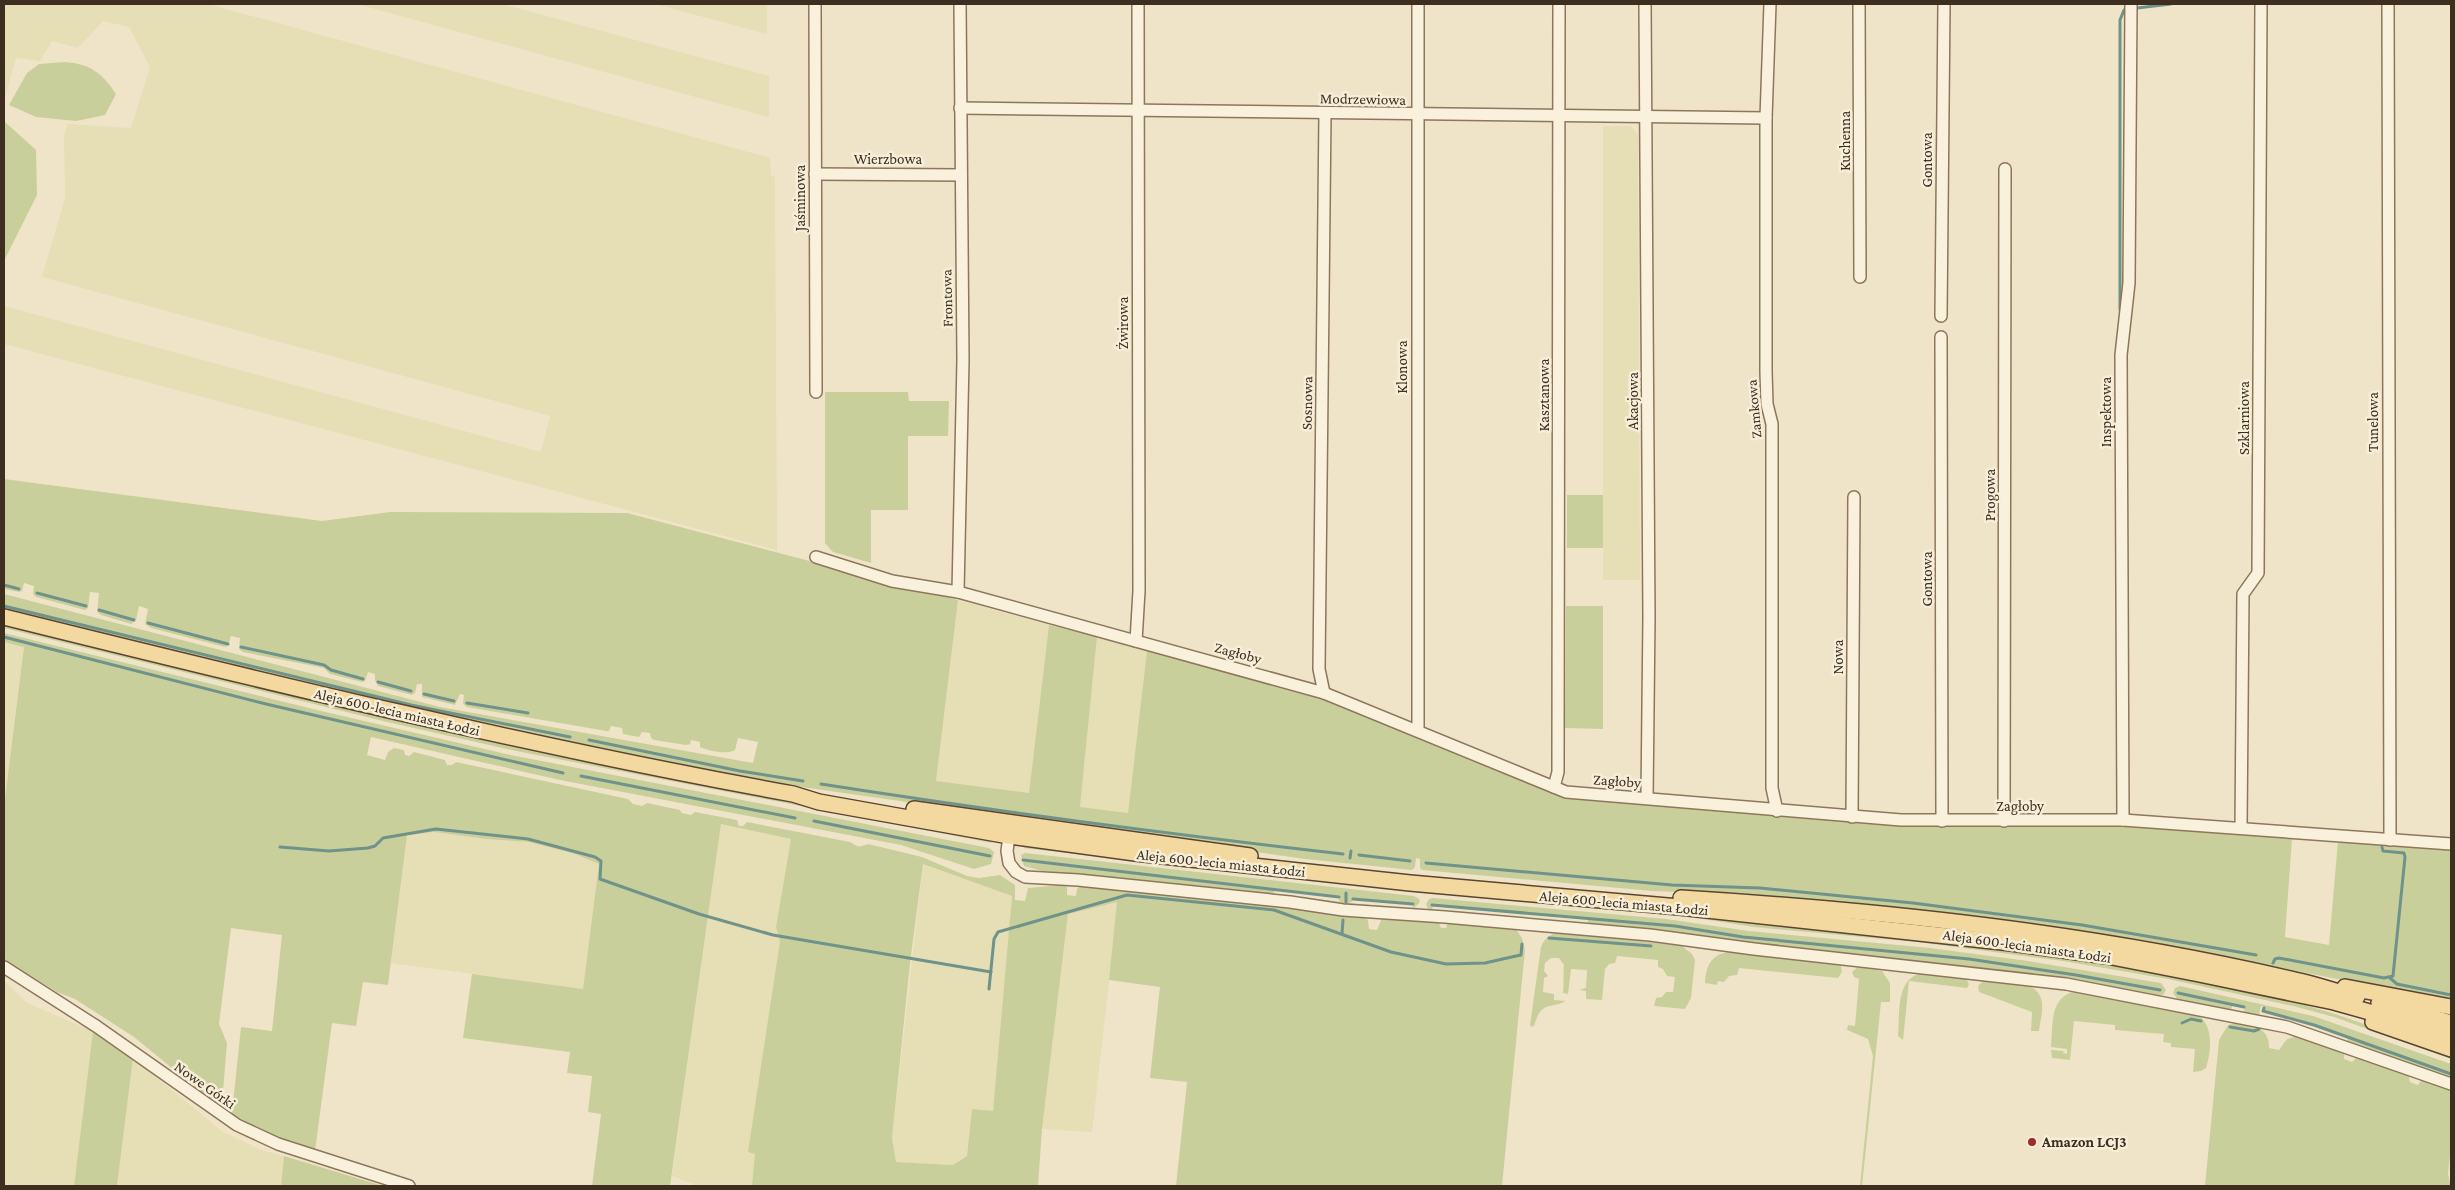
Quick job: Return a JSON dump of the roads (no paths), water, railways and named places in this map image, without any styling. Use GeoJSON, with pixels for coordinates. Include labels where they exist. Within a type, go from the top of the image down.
{"type":"FeatureCollection","features":[{"type":"Feature","properties":{"kind":"main road","name":"Aleja 600-lecia miasta Łodzi"},"geometry":{"type":"LineString","coordinates":[[4,617],[398,714],[564,750],[794,794],[818,802],[1010,829],[1134,853],[1334,875],[1679,907],[1959,936],[2107,956],[2297,988],[2451,1023]]}},
{"type":"Feature","properties":{"kind":"main road","name":"Aleja 600-lecia miasta Łodzi"},"geometry":{"type":"LineString","coordinates":[[2297,988],[2334,1002],[2451,1035]]}},
{"type":"Feature","properties":{"kind":"main road"},"geometry":{"type":"LineString","coordinates":[[2297,988],[2451,1007]]}},
{"type":"Feature","properties":{"kind":"main road"},"geometry":{"type":"LineString","coordinates":[[2297,988],[2451,1049]]}},
{"type":"Feature","properties":{"kind":"street","name":"Jaśminowa"},"geometry":{"type":"LineString","coordinates":[[815,4],[816,392]]}},
{"type":"Feature","properties":{"kind":"street","name":"Frontowa"},"geometry":{"type":"LineString","coordinates":[[958,592],[963,360],[960,4]]}},
{"type":"Feature","properties":{"kind":"street","name":"Żwirowa"},"geometry":{"type":"LineString","coordinates":[[1136,641],[1139,591],[1138,4]]}},
{"type":"Feature","properties":{"kind":"street","name":"Klonowa"},"geometry":{"type":"LineString","coordinates":[[1418,4],[1418,730]]}},
{"type":"Feature","properties":{"kind":"street","name":"Kasztanowa"},"geometry":{"type":"LineString","coordinates":[[1554,787],[1558,762],[1559,4]]}},
{"type":"Feature","properties":{"kind":"street","name":"Akacjowa"},"geometry":{"type":"LineString","coordinates":[[1645,4],[1649,607],[1646,798]]}},
{"type":"Feature","properties":{"kind":"street","name":"Zamkowa"},"geometry":{"type":"LineString","coordinates":[[1770,4],[1766,118],[1766,372],[1767,404],[1772,424],[1772,788],[1777,811]]}},
{"type":"Feature","properties":{"kind":"street","name":"Kuchenna"},"geometry":{"type":"LineString","coordinates":[[1859,4],[1860,277]]}},
{"type":"Feature","properties":{"kind":"street","name":"Gontowa"},"geometry":{"type":"LineString","coordinates":[[1941,316],[1944,4]]}},
{"type":"Feature","properties":{"kind":"street","name":"Inspektowa"},"geometry":{"type":"LineString","coordinates":[[2122,820],[2121,355],[2129,283],[2131,4]]}},
{"type":"Feature","properties":{"kind":"street","name":"Szklarniowa"},"geometry":{"type":"LineString","coordinates":[[2241,828],[2243,594],[2258,573],[2261,4]]}},
{"type":"Feature","properties":{"kind":"street","name":"Tunelowa"},"geometry":{"type":"LineString","coordinates":[[2388,4],[2390,840]]}},
{"type":"Feature","properties":{"kind":"street","name":"Modrzewiowa"},"geometry":{"type":"LineString","coordinates":[[960,108],[1766,118]]}},
{"type":"Feature","properties":{"kind":"street","name":"Sosnowa"},"geometry":{"type":"LineString","coordinates":[[1324,693],[1319,669],[1325,113]]}},
{"type":"Feature","properties":{"kind":"street","name":"Progowa"},"geometry":{"type":"LineString","coordinates":[[2004,821],[2005,169]]}},
{"type":"Feature","properties":{"kind":"street","name":"Wierzbowa"},"geometry":{"type":"LineString","coordinates":[[815,174],[960,174]]}},
{"type":"Feature","properties":{"kind":"street","name":"Gontowa"},"geometry":{"type":"LineString","coordinates":[[1941,337],[1942,821]]}},
{"type":"Feature","properties":{"kind":"street","name":"Nowa"},"geometry":{"type":"LineString","coordinates":[[1852,817],[1854,497]]}},
{"type":"Feature","properties":{"kind":"street","name":"Zagłoby"},"geometry":{"type":"LineString","coordinates":[[816,557],[892,581],[958,592],[1324,693],[1554,787],[1576,793],[1852,817],[1942,821],[2122,820],[2451,844]]}},
{"type":"Feature","properties":{"kind":"street"},"geometry":{"type":"LineString","coordinates":[[1010,829],[1007,851],[1009,863],[1016,872],[1026,877],[1281,901],[1343,910],[1642,934],[1754,949],[2066,984],[2287,1027],[2451,1084]]}},
{"type":"Feature","properties":{"kind":"street","name":"Nowe Górki"},"geometry":{"type":"LineString","coordinates":[[4,967],[96,1026],[238,1125],[278,1144],[409,1186]]}},
{"type":"Feature","properties":{"kind":"waterway"},"geometry":{"type":"LineString","coordinates":[[2137,8],[2171,4]]}},
{"type":"Feature","properties":{"kind":"waterway"},"geometry":{"type":"LineString","coordinates":[[2120,309],[2120,20],[2124,10]]}},
{"type":"Feature","properties":{"kind":"waterway"},"geometry":{"type":"LineString","coordinates":[[4,585],[19,589]]}},
{"type":"Feature","properties":{"kind":"waterway"},"geometry":{"type":"LineString","coordinates":[[37,593],[86,606]]}},
{"type":"Feature","properties":{"kind":"waterway"},"geometry":{"type":"LineString","coordinates":[[4,606],[411,705],[570,737]]}},
{"type":"Feature","properties":{"kind":"waterway"},"geometry":{"type":"LineString","coordinates":[[99,610],[134,620]]}},
{"type":"Feature","properties":{"kind":"waterway"},"geometry":{"type":"LineString","coordinates":[[148,623],[228,644]]}},
{"type":"Feature","properties":{"kind":"waterway"},"geometry":{"type":"LineString","coordinates":[[4,637],[266,704],[563,773]]}},
{"type":"Feature","properties":{"kind":"waterway"},"geometry":{"type":"LineString","coordinates":[[241,647],[324,665],[331,670],[363,679]]}},
{"type":"Feature","properties":{"kind":"waterway"},"geometry":{"type":"LineString","coordinates":[[378,682],[411,691]]}},
{"type":"Feature","properties":{"kind":"waterway"},"geometry":{"type":"LineString","coordinates":[[424,694],[454,701]]}},
{"type":"Feature","properties":{"kind":"waterway"},"geometry":{"type":"LineString","coordinates":[[467,703],[528,713]]}},
{"type":"Feature","properties":{"kind":"waterway"},"geometry":{"type":"LineString","coordinates":[[589,740],[740,771],[803,781]]}},
{"type":"Feature","properties":{"kind":"waterway"},"geometry":{"type":"LineString","coordinates":[[581,776],[795,818]]}},
{"type":"Feature","properties":{"kind":"waterway"},"geometry":{"type":"LineString","coordinates":[[821,784],[1081,822],[1343,854]]}},
{"type":"Feature","properties":{"kind":"waterway"},"geometry":{"type":"LineString","coordinates":[[814,821],[990,856]]}},
{"type":"Feature","properties":{"kind":"waterway"},"geometry":{"type":"LineString","coordinates":[[280,847],[329,851],[368,848],[375,846],[383,838],[436,829],[528,839],[595,857],[601,861],[600,879],[699,914],[773,935],[991,972]]}},
{"type":"Feature","properties":{"kind":"waterway"},"geometry":{"type":"LineString","coordinates":[[2273,963],[2275,959],[2279,958],[2384,978],[2393,976],[2405,857],[2404,853],[2383,851],[2382,847]]}},
{"type":"Feature","properties":{"kind":"waterway"},"geometry":{"type":"LineString","coordinates":[[1350,858],[1351,851]]}},
{"type":"Feature","properties":{"kind":"waterway"},"geometry":{"type":"LineString","coordinates":[[1359,855],[1410,861]]}},
{"type":"Feature","properties":{"kind":"waterway"},"geometry":{"type":"LineString","coordinates":[[1023,860],[1339,897]]}},
{"type":"Feature","properties":{"kind":"waterway"},"geometry":{"type":"LineString","coordinates":[[1426,863],[1672,885],[1760,888],[1913,903],[2082,925],[2256,955]]}},
{"type":"Feature","properties":{"kind":"waterway"},"geometry":{"type":"LineString","coordinates":[[1346,893],[1346,902]]}},
{"type":"Feature","properties":{"kind":"waterway"},"geometry":{"type":"LineString","coordinates":[[989,989],[994,939],[998,932],[1127,895],[1274,910],[1391,952],[1446,964],[1485,963],[1521,955],[1522,944]]}},
{"type":"Feature","properties":{"kind":"waterway"},"geometry":{"type":"LineString","coordinates":[[1353,899],[1413,904]]}},
{"type":"Feature","properties":{"kind":"waterway"},"geometry":{"type":"LineString","coordinates":[[1432,905],[1675,926],[1743,937],[1969,959],[2160,990]]}},
{"type":"Feature","properties":{"kind":"waterway"},"geometry":{"type":"LineString","coordinates":[[1342,934],[1343,920]]}},
{"type":"Feature","properties":{"kind":"waterway"},"geometry":{"type":"LineString","coordinates":[[1549,938],[1651,946]]}},
{"type":"Feature","properties":{"kind":"waterway"},"geometry":{"type":"LineString","coordinates":[[2390,978],[2397,984],[2451,995]]}},
{"type":"Feature","properties":{"kind":"waterway"},"geometry":{"type":"LineString","coordinates":[[2178,993],[2244,1007]]}},
{"type":"Feature","properties":{"kind":"waterway"},"geometry":{"type":"LineString","coordinates":[[2264,1008],[2263,1011],[2314,1025],[2451,1074]]}},
{"type":"Feature","properties":{"kind":"waterway"},"geometry":{"type":"LineString","coordinates":[[2182,1023],[2191,1019],[2201,1021]]}},
{"type":"Feature","properties":{"kind":"waterway"},"geometry":{"type":"LineString","coordinates":[[2230,1027],[2254,1031],[2259,1029]]}},
{"type":"Feature","properties":{"kind":"place","name":"Amazon LCJ3"},"geometry":{"type":"Point","coordinates":[2032,1142]}}]}
